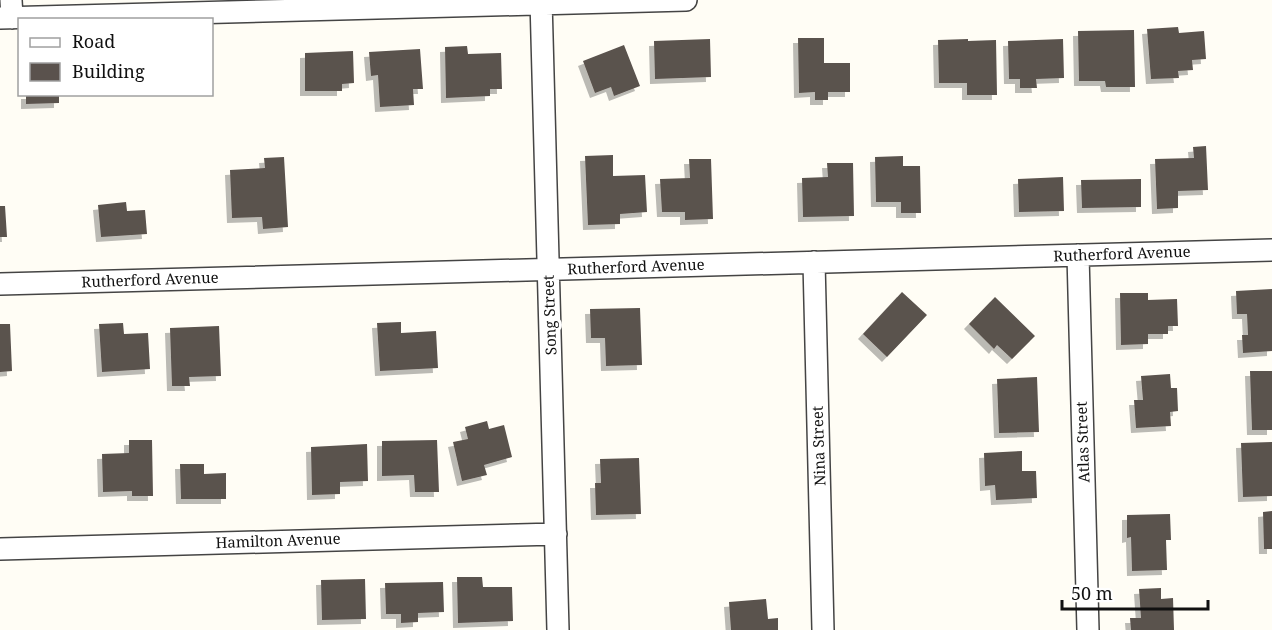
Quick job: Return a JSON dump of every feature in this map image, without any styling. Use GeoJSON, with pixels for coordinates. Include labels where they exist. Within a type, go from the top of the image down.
{"type":"FeatureCollection","features":[{"type":"Feature","properties":{"kind":"street"},"geometry":{"type":"LineString","coordinates":[[8,12],[686,0]]}},
{"type":"Feature","properties":{"kind":"street","name":"Song Street"},"geometry":{"type":"LineString","coordinates":[[542,2],[558,630]]}},
{"type":"Feature","properties":{"kind":"street","name":"Rutherford Avenue"},"geometry":{"type":"LineString","coordinates":[[0,284],[1272,250]]}},
{"type":"Feature","properties":{"kind":"street","name":"Atlas Street"},"geometry":{"type":"LineString","coordinates":[[1078,255],[1088,630]]}},
{"type":"Feature","properties":{"kind":"street","name":"Nina Street"},"geometry":{"type":"LineString","coordinates":[[814,262],[824,630]]}},
{"type":"Feature","properties":{"kind":"street","name":"Hamilton Avenue"},"geometry":{"type":"LineString","coordinates":[[0,549],[556,534]]}},
{"type":"Feature","properties":{"kind":"building"},"geometry":{"type":"Polygon","coordinates":[[[1178,27],[1179,33],[1204,31],[1206,59],[1192,60],[1193,70],[1178,71],[1179,78],[1151,79],[1147,29],[1178,27]]]}},
{"type":"Feature","properties":{"kind":"building"},"geometry":{"type":"Polygon","coordinates":[[[1134,30],[1135,87],[1106,87],[1105,81],[1079,81],[1078,31],[1134,30]]]}},
{"type":"Feature","properties":{"kind":"building"},"geometry":{"type":"Polygon","coordinates":[[[798,38],[824,38],[824,63],[850,63],[850,92],[828,92],[828,100],[815,100],[815,92],[799,93],[798,38]]]}},
{"type":"Feature","properties":{"kind":"building"},"geometry":{"type":"Polygon","coordinates":[[[710,39],[711,77],[655,79],[654,41],[710,39]]]}},
{"type":"Feature","properties":{"kind":"building"},"geometry":{"type":"Polygon","coordinates":[[[968,39],[968,41],[996,40],[997,95],[967,95],[967,83],[939,83],[938,40],[968,39]]]}},
{"type":"Feature","properties":{"kind":"building"},"geometry":{"type":"Polygon","coordinates":[[[1063,39],[1064,78],[1036,79],[1037,88],[1020,88],[1020,79],[1009,79],[1008,41],[1063,39]]]}},
{"type":"Feature","properties":{"kind":"building"},"geometry":{"type":"Polygon","coordinates":[[[624,45],[640,86],[614,96],[611,87],[595,93],[583,61],[624,45]]]}},
{"type":"Feature","properties":{"kind":"building"},"geometry":{"type":"Polygon","coordinates":[[[467,46],[468,54],[501,53],[502,89],[490,89],[490,96],[446,98],[445,47],[467,46]]]}},
{"type":"Feature","properties":{"kind":"building"},"geometry":{"type":"Polygon","coordinates":[[[420,49],[423,89],[413,89],[414,105],[380,107],[378,75],[371,76],[369,52],[420,49]]]}},
{"type":"Feature","properties":{"kind":"building"},"geometry":{"type":"Polygon","coordinates":[[[353,51],[354,83],[342,84],[342,91],[305,91],[305,53],[353,51]]]}},
{"type":"Feature","properties":{"kind":"building"},"geometry":{"type":"Polygon","coordinates":[[[26,96],[59,96],[59,103],[26,104],[26,96]]]}},
{"type":"Feature","properties":{"kind":"building"},"geometry":{"type":"Polygon","coordinates":[[[1206,146],[1208,190],[1178,191],[1178,208],[1157,209],[1155,159],[1194,158],[1193,147],[1206,146]]]}},
{"type":"Feature","properties":{"kind":"building"},"geometry":{"type":"Polygon","coordinates":[[[613,155],[613,176],[645,175],[647,212],[620,214],[620,224],[588,225],[585,156],[613,155]]]}},
{"type":"Feature","properties":{"kind":"building"},"geometry":{"type":"Polygon","coordinates":[[[903,156],[903,166],[920,166],[921,213],[901,213],[901,202],[876,202],[875,157],[903,156]]]}},
{"type":"Feature","properties":{"kind":"building"},"geometry":{"type":"Polygon","coordinates":[[[284,157],[288,227],[263,229],[262,217],[232,218],[230,170],[265,168],[264,158],[284,157]]]}},
{"type":"Feature","properties":{"kind":"building"},"geometry":{"type":"Polygon","coordinates":[[[689,159],[711,159],[713,219],[685,220],[685,212],[662,212],[660,179],[690,178],[689,159]]]}},
{"type":"Feature","properties":{"kind":"building"},"geometry":{"type":"Polygon","coordinates":[[[827,163],[853,163],[854,216],[803,217],[802,178],[828,177],[827,163]]]}},
{"type":"Feature","properties":{"kind":"building"},"geometry":{"type":"Polygon","coordinates":[[[1063,177],[1064,211],[1019,212],[1018,179],[1063,177]]]}},
{"type":"Feature","properties":{"kind":"building"},"geometry":{"type":"Polygon","coordinates":[[[1141,179],[1141,207],[1082,208],[1081,180],[1141,179]]]}},
{"type":"Feature","properties":{"kind":"building"},"geometry":{"type":"Polygon","coordinates":[[[126,202],[127,211],[145,210],[147,234],[101,237],[98,205],[126,202]]]}},
{"type":"Feature","properties":{"kind":"building"},"geometry":{"type":"Polygon","coordinates":[[[0,206],[5,206],[7,237],[0,237],[0,206]]]}},
{"type":"Feature","properties":{"kind":"building"},"geometry":{"type":"Polygon","coordinates":[[[1272,289],[1272,351],[1243,353],[1242,335],[1248,335],[1247,314],[1237,314],[1236,291],[1272,289]]]}},
{"type":"Feature","properties":{"kind":"building"},"geometry":{"type":"Polygon","coordinates":[[[902,292],[927,315],[887,357],[863,334],[902,292]]]}},
{"type":"Feature","properties":{"kind":"building"},"geometry":{"type":"Polygon","coordinates":[[[1120,293],[1148,293],[1148,300],[1177,299],[1178,326],[1168,326],[1168,334],[1148,334],[1148,344],[1121,345],[1120,293]]]}},
{"type":"Feature","properties":{"kind":"building"},"geometry":{"type":"Polygon","coordinates":[[[995,297],[1035,336],[1012,359],[997,345],[994,349],[969,324],[995,297]]]}},
{"type":"Feature","properties":{"kind":"building"},"geometry":{"type":"Polygon","coordinates":[[[640,308],[642,365],[606,366],[605,338],[591,338],[590,309],[640,308]]]}},
{"type":"Feature","properties":{"kind":"building"},"geometry":{"type":"Polygon","coordinates":[[[401,322],[401,333],[436,331],[438,368],[380,371],[377,323],[401,322]]]}},
{"type":"Feature","properties":{"kind":"building"},"geometry":{"type":"Polygon","coordinates":[[[123,323],[124,334],[148,333],[150,369],[102,372],[99,324],[123,323]]]}},
{"type":"Feature","properties":{"kind":"building"},"geometry":{"type":"Polygon","coordinates":[[[0,324],[10,324],[12,371],[0,372],[0,324]]]}},
{"type":"Feature","properties":{"kind":"building"},"geometry":{"type":"Polygon","coordinates":[[[219,326],[221,376],[189,377],[190,386],[172,386],[170,328],[219,326]]]}},
{"type":"Feature","properties":{"kind":"building"},"geometry":{"type":"Polygon","coordinates":[[[1250,371],[1272,371],[1272,430],[1252,430],[1250,371]]]}},
{"type":"Feature","properties":{"kind":"building"},"geometry":{"type":"Polygon","coordinates":[[[1170,374],[1171,388],[1177,388],[1178,411],[1170,412],[1171,426],[1136,428],[1134,400],[1143,400],[1141,376],[1170,374]]]}},
{"type":"Feature","properties":{"kind":"building"},"geometry":{"type":"Polygon","coordinates":[[[1037,377],[1039,432],[999,433],[997,379],[1037,377]]]}},
{"type":"Feature","properties":{"kind":"building"},"geometry":{"type":"Polygon","coordinates":[[[487,421],[489,429],[504,425],[512,457],[484,465],[487,475],[462,481],[453,442],[468,439],[465,427],[487,421]]]}},
{"type":"Feature","properties":{"kind":"building"},"geometry":{"type":"Polygon","coordinates":[[[129,440],[152,440],[153,496],[132,496],[132,491],[103,492],[102,454],[129,453],[129,440]]]}},
{"type":"Feature","properties":{"kind":"building"},"geometry":{"type":"Polygon","coordinates":[[[437,440],[439,492],[415,492],[414,475],[382,476],[382,441],[437,440]]]}},
{"type":"Feature","properties":{"kind":"building"},"geometry":{"type":"Polygon","coordinates":[[[1272,442],[1272,496],[1243,497],[1241,443],[1272,442]]]}},
{"type":"Feature","properties":{"kind":"building"},"geometry":{"type":"Polygon","coordinates":[[[367,444],[368,481],[340,482],[340,494],[312,495],[311,447],[367,444]]]}},
{"type":"Feature","properties":{"kind":"building"},"geometry":{"type":"Polygon","coordinates":[[[1022,451],[1022,471],[1036,471],[1037,498],[996,500],[995,485],[985,486],[984,453],[1022,451]]]}},
{"type":"Feature","properties":{"kind":"building"},"geometry":{"type":"Polygon","coordinates":[[[639,458],[641,514],[596,515],[595,483],[601,483],[600,459],[639,458]]]}},
{"type":"Feature","properties":{"kind":"building"},"geometry":{"type":"Polygon","coordinates":[[[180,464],[204,464],[204,474],[226,473],[226,499],[181,499],[180,464]]]}},
{"type":"Feature","properties":{"kind":"building"},"geometry":{"type":"Polygon","coordinates":[[[1272,511],[1272,549],[1264,549],[1263,512],[1272,511]]]}},
{"type":"Feature","properties":{"kind":"building"},"geometry":{"type":"Polygon","coordinates":[[[1170,514],[1171,540],[1166,540],[1167,570],[1132,571],[1131,537],[1127,538],[1127,515],[1170,514]]]}},
{"type":"Feature","properties":{"kind":"building"},"geometry":{"type":"Polygon","coordinates":[[[457,577],[482,577],[483,587],[512,587],[513,621],[458,623],[457,577]]]}},
{"type":"Feature","properties":{"kind":"building"},"geometry":{"type":"Polygon","coordinates":[[[365,579],[366,619],[322,620],[321,580],[365,579]]]}},
{"type":"Feature","properties":{"kind":"building"},"geometry":{"type":"Polygon","coordinates":[[[443,582],[444,612],[418,613],[418,622],[401,623],[401,614],[386,614],[385,583],[443,582]]]}},
{"type":"Feature","properties":{"kind":"building"},"geometry":{"type":"Polygon","coordinates":[[[1161,588],[1161,599],[1173,598],[1174,630],[1131,630],[1130,618],[1141,618],[1139,589],[1161,588]]]}},
{"type":"Feature","properties":{"kind":"building"},"geometry":{"type":"Polygon","coordinates":[[[766,599],[768,619],[778,618],[778,630],[731,630],[729,602],[766,599]]]}}]}
